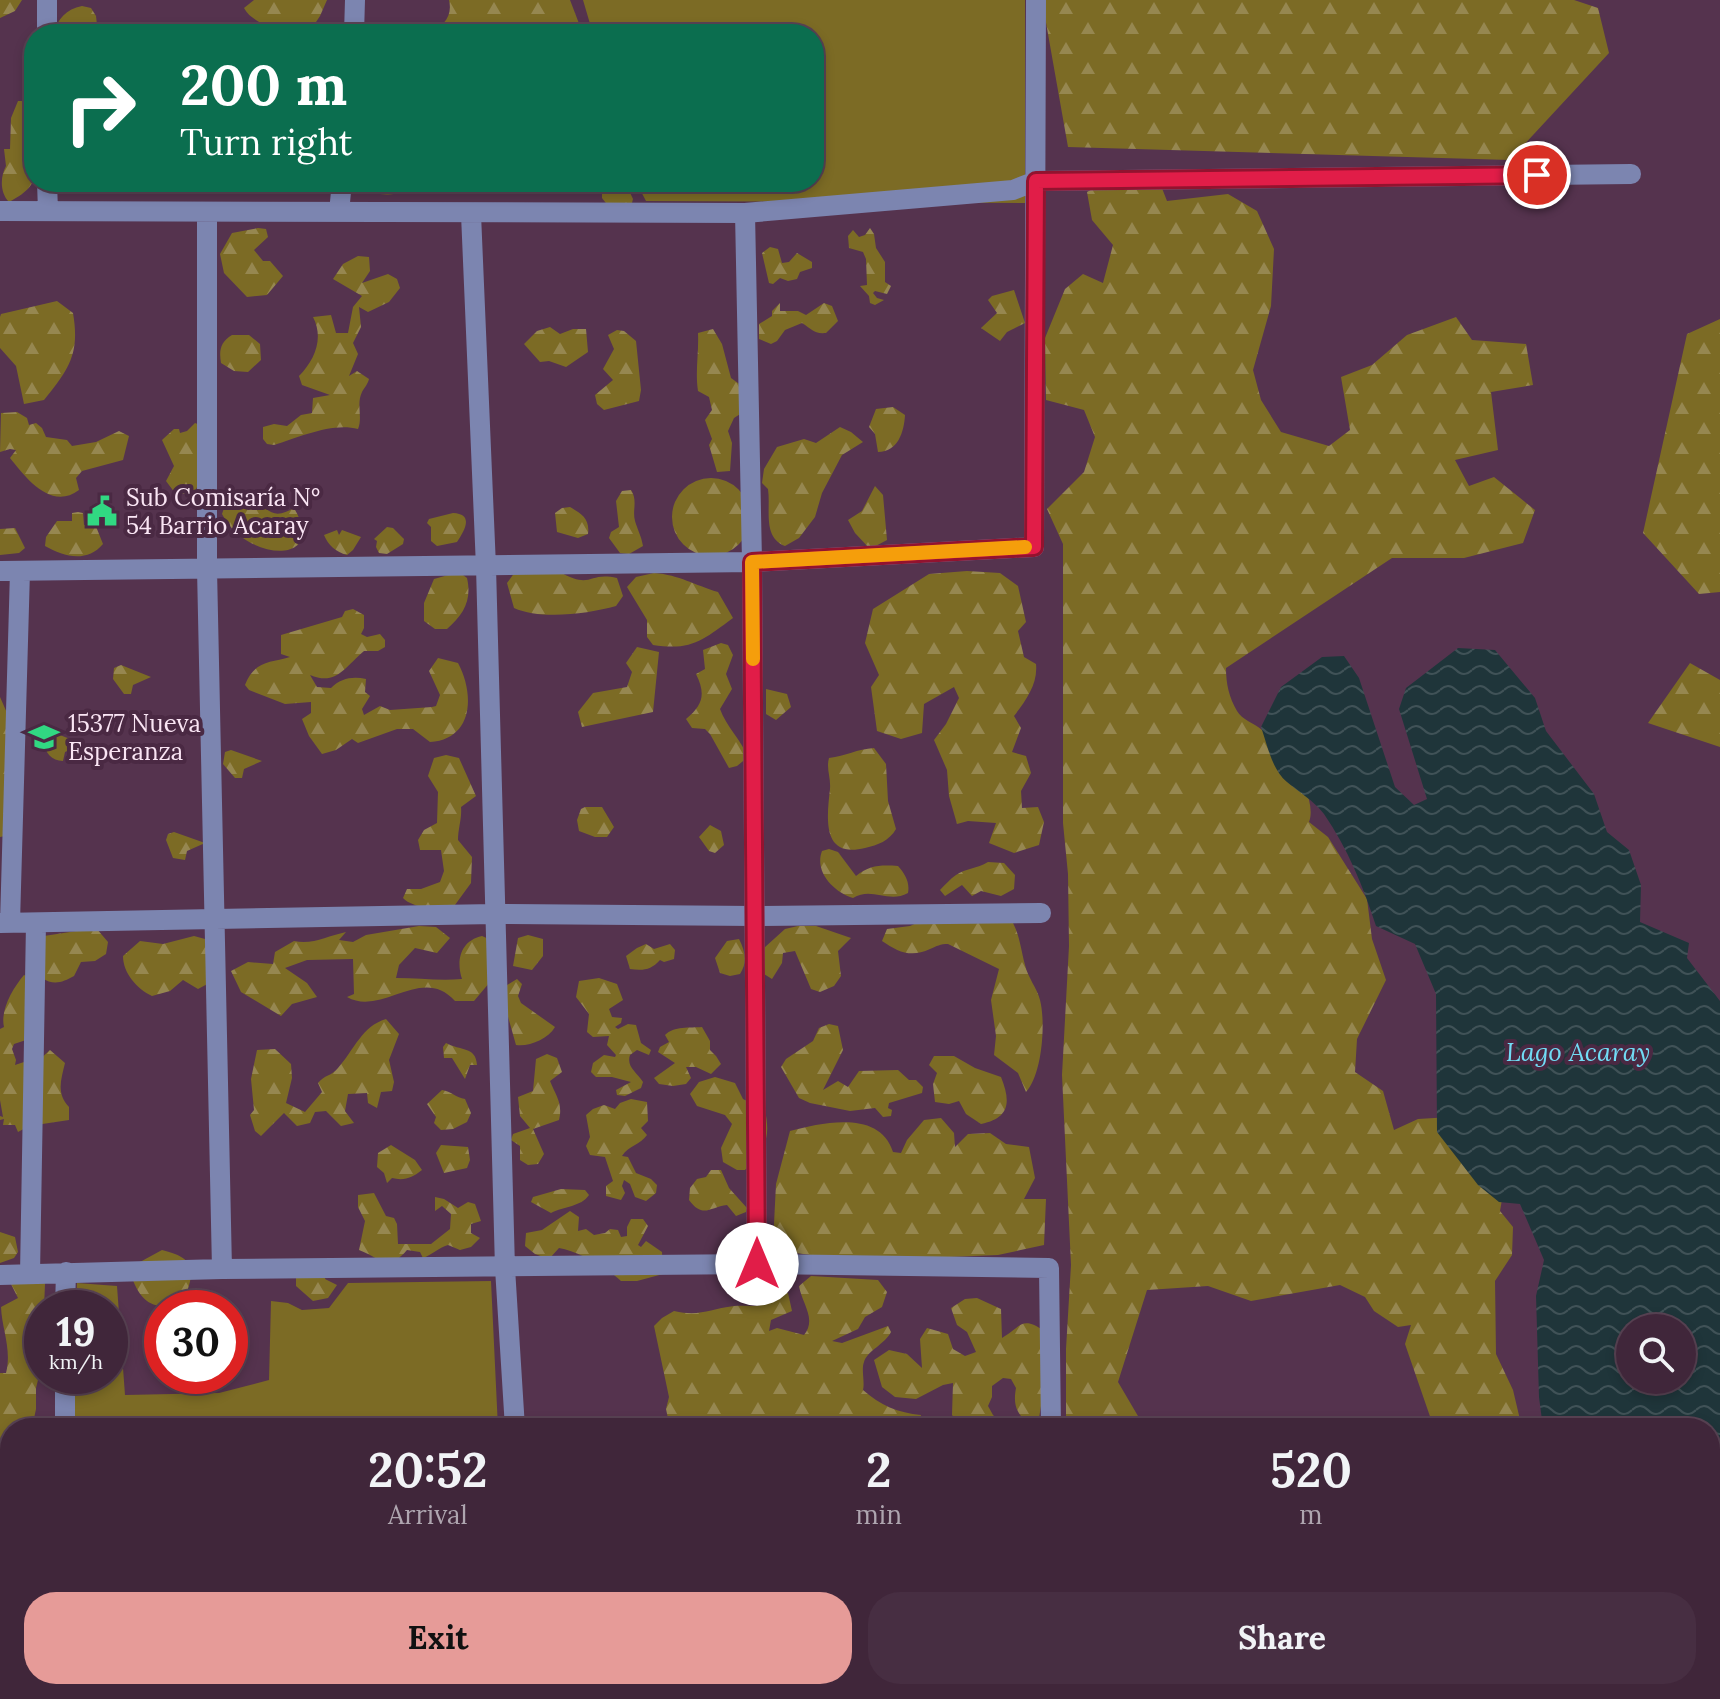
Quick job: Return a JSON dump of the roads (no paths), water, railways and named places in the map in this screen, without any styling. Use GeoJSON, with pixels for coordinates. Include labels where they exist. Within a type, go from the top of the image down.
{"type":"FeatureCollection","features":[{"type":"Feature","properties":{"kind":"street"},"geometry":{"type":"LineString","coordinates":[[47,0],[47,24]]}},
{"type":"Feature","properties":{"kind":"street"},"geometry":{"type":"LineString","coordinates":[[354,24],[355,0]]}},
{"type":"Feature","properties":{"kind":"street"},"geometry":{"type":"LineString","coordinates":[[1036,0],[1034,547],[752,562],[10,571],[5,923],[494,914],[755,916],[1041,913]]}},
{"type":"Feature","properties":{"kind":"street"},"geometry":{"type":"LineString","coordinates":[[0,211],[745,213],[1013,190],[1036,181],[1631,174]]}},
{"type":"Feature","properties":{"kind":"street"},"geometry":{"type":"LineString","coordinates":[[47,192],[48,211]]}},
{"type":"Feature","properties":{"kind":"street"},"geometry":{"type":"LineString","coordinates":[[339,212],[341,192]]}},
{"type":"Feature","properties":{"kind":"street"},"geometry":{"type":"LineString","coordinates":[[207,212],[207,569],[222,1269]]}},
{"type":"Feature","properties":{"kind":"street"},"geometry":{"type":"LineString","coordinates":[[745,213],[752,562],[757,1264]]}},
{"type":"Feature","properties":{"kind":"street"},"geometry":{"type":"LineString","coordinates":[[471,214],[486,567],[505,1268],[514,1418]]}},
{"type":"Feature","properties":{"kind":"street"},"geometry":{"type":"LineString","coordinates":[[30,1274],[36,923]]}},
{"type":"Feature","properties":{"kind":"street"},"geometry":{"type":"LineString","coordinates":[[0,1275],[222,1269],[757,1264],[1049,1268],[1051,1418]]}},
{"type":"Feature","properties":{"kind":"street"},"geometry":{"type":"LineString","coordinates":[[66,1272],[66,1290]]}},
{"type":"Feature","properties":{"kind":"street"},"geometry":{"type":"LineString","coordinates":[[65,1394],[65,1418]]}},
{"type":"Feature","properties":{"kind":"water","name":"Lago Acaray"},"geometry":{"type":"Polygon","coordinates":[[[1458,648],[1495,650],[1535,698],[1546,731],[1594,794],[1607,832],[1629,850],[1641,885],[1640,922],[1689,943],[1687,958],[1720,1001],[1720,1418],[1542,1418],[1536,1296],[1544,1260],[1520,1204],[1499,1202],[1478,1185],[1437,1132],[1436,994],[1415,944],[1376,926],[1348,854],[1324,814],[1277,771],[1261,727],[1281,687],[1322,657],[1344,656],[1359,678],[1395,787],[1414,805],[1427,799],[1399,709],[1406,688],[1458,648]]]}},
{"type":"Feature","properties":{"kind":"place","name":"Sub Comisaría N° 54 Barrio Acaray"},"geometry":{"type":"Point","coordinates":[102,511]}},
{"type":"Feature","properties":{"kind":"place","name":"15377 Nueva Esperanza"},"geometry":{"type":"Point","coordinates":[44,737]}}]}
